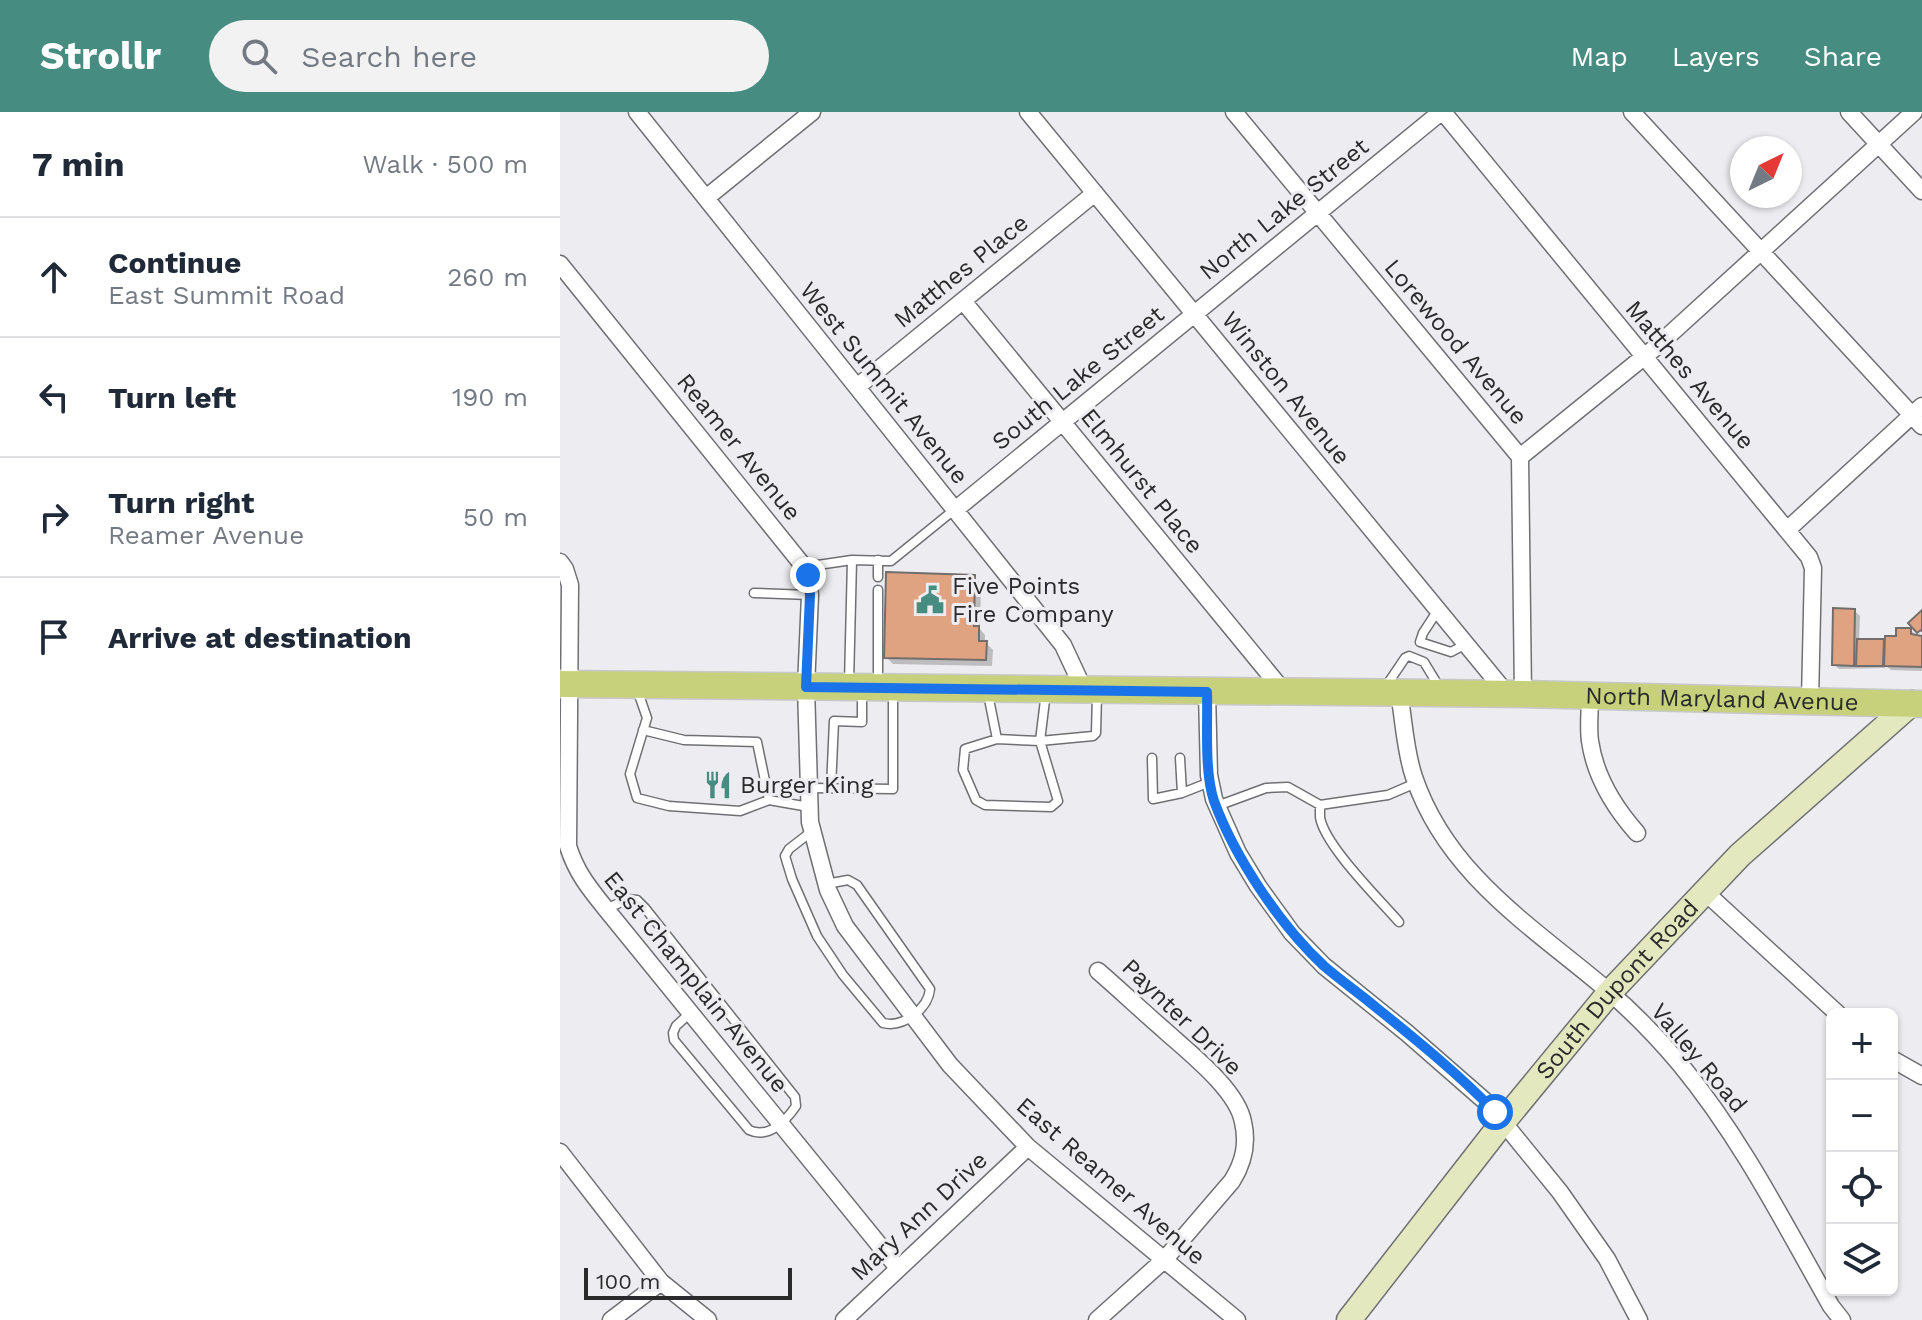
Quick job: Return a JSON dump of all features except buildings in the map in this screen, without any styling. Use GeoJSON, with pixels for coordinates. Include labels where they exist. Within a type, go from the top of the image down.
{"type":"FeatureCollection","features":[{"type":"Feature","properties":{"kind":"main road","name":"North Maryland Avenue"},"geometry":{"type":"LineString","coordinates":[[565,684],[1919,700]]}},
{"type":"Feature","properties":{"kind":"street","name":"West Summit Avenue"},"geometry":{"type":"LineString","coordinates":[[637,112],[1063,645],[1091,690]]}},
{"type":"Feature","properties":{"kind":"street"},"geometry":{"type":"LineString","coordinates":[[706,198],[812,112]]}},
{"type":"Feature","properties":{"kind":"street","name":"Winston Avenue"},"geometry":{"type":"LineString","coordinates":[[1028,112],[1466,644],[1515,694]]}},
{"type":"Feature","properties":{"kind":"street","name":"Lorewood Avenue"},"geometry":{"type":"LineString","coordinates":[[1234,112],[1520,457],[1515,694]]}},
{"type":"Feature","properties":{"kind":"street","name":"North Lake Street"},"geometry":{"type":"LineString","coordinates":[[1194,313],[1442,112]]}},
{"type":"Feature","properties":{"kind":"street","name":"Matthes Avenue"},"geometry":{"type":"LineString","coordinates":[[1442,112],[1809,557],[1813,568],[1810,700]]}},
{"type":"Feature","properties":{"kind":"street"},"geometry":{"type":"LineString","coordinates":[[1632,112],[1919,416],[1787,530]]}},
{"type":"Feature","properties":{"kind":"street"},"geometry":{"type":"LineString","coordinates":[[1849,112],[1922,191]]}},
{"type":"Feature","properties":{"kind":"street"},"geometry":{"type":"LineString","coordinates":[[1520,457],[1644,357],[1914,112]]}},
{"type":"Feature","properties":{"kind":"street","name":"Matthes Place"},"geometry":{"type":"LineString","coordinates":[[857,387],[1095,193]]}},
{"type":"Feature","properties":{"kind":"street","name":"Reamer Avenue"},"geometry":{"type":"LineString","coordinates":[[560,264],[804,567],[810,595],[806,687]]}},
{"type":"Feature","properties":{"kind":"street","name":"Elmhurst Place"},"geometry":{"type":"LineString","coordinates":[[963,301],[1285,693]]}},
{"type":"Feature","properties":{"kind":"street","name":"South Lake Street"},"geometry":{"type":"LineString","coordinates":[[955,510],[1194,313]]}},
{"type":"Feature","properties":{"kind":"street","name":"East Champlain Avenue"},"geometry":{"type":"LineString","coordinates":[[560,562],[570,585],[564,811],[573,864],[606,909],[898,1268]]}},
{"type":"Feature","properties":{"kind":"street","name":"East Reamer Avenue"},"geometry":{"type":"LineString","coordinates":[[806,687],[812,831],[826,884],[845,926],[950,1065],[1028,1147],[1237,1320]]}},
{"type":"Feature","properties":{"kind":"street"},"geometry":{"type":"LineString","coordinates":[[1207,692],[1210,782],[1238,853],[1258,886],[1292,933],[1324,966],[1486,1102],[1560,1192],[1607,1259],[1639,1320]]}},
{"type":"Feature","properties":{"kind":"street","name":"Valley Road"},"geometry":{"type":"LineString","coordinates":[[1390,693],[1414,776],[1440,832],[1489,893],[1610,992],[1660,1042],[1708,1100],[1746,1155],[1831,1306],[1842,1320]]}},
{"type":"Feature","properties":{"kind":"street"},"geometry":{"type":"LineString","coordinates":[[1590,696],[1589,739],[1595,765],[1609,796],[1637,833]]}},
{"type":"Feature","properties":{"kind":"street","name":"South Dupont Road"},"geometry":{"type":"LineString","coordinates":[[1349,1320],[1503,1122],[1610,992],[1740,855],[1919,700]]}},
{"type":"Feature","properties":{"kind":"street"},"geometry":{"type":"LineString","coordinates":[[1705,892],[1831,1008]]}},
{"type":"Feature","properties":{"kind":"street","name":"Paynter Drive"},"geometry":{"type":"LineString","coordinates":[[1097,1320],[1165,1259],[1232,1181],[1241,1167],[1245,1150],[1243,1119],[1229,1094],[1212,1074],[1098,971]]}},
{"type":"Feature","properties":{"kind":"street"},"geometry":{"type":"LineString","coordinates":[[1898,1062],[1922,1076]]}},
{"type":"Feature","properties":{"kind":"street","name":"Mary Ann Drive"},"geometry":{"type":"LineString","coordinates":[[844,1320],[1028,1147]]}},
{"type":"Feature","properties":{"kind":"street"},"geometry":{"type":"LineString","coordinates":[[560,1152],[661,1282],[708,1320]]}},
{"type":"Feature","properties":{"kind":"street"},"geometry":{"type":"LineString","coordinates":[[611,1320],[661,1282]]}},
{"type":"Feature","properties":{"kind":"lane"},"geometry":{"type":"LineString","coordinates":[[804,567],[852,560],[891,561],[955,510]]}},
{"type":"Feature","properties":{"kind":"lane"},"geometry":{"type":"LineString","coordinates":[[809,787],[893,789],[871,688],[852,560]]}},
{"type":"Feature","properties":{"kind":"lane"},"geometry":{"type":"LineString","coordinates":[[878,560],[878,577]]}},
{"type":"Feature","properties":{"kind":"lane"},"geometry":{"type":"LineString","coordinates":[[831,788],[834,721],[862,722],[871,688],[878,590]]}},
{"type":"Feature","properties":{"kind":"lane"},"geometry":{"type":"LineString","coordinates":[[754,593],[810,595]]}},
{"type":"Feature","properties":{"kind":"lane"},"geometry":{"type":"LineString","coordinates":[[1390,693],[1405,658],[1420,642],[1438,610]]}},
{"type":"Feature","properties":{"kind":"lane"},"geometry":{"type":"LineString","coordinates":[[1420,642],[1451,652],[1466,644]]}},
{"type":"Feature","properties":{"kind":"lane"},"geometry":{"type":"LineString","coordinates":[[1409,656],[1424,662],[1443,694]]}},
{"type":"Feature","properties":{"kind":"lane"},"geometry":{"type":"LineString","coordinates":[[635,685],[647,718],[630,774],[637,798],[669,806],[740,811],[769,800],[809,807]]}},
{"type":"Feature","properties":{"kind":"lane"},"geometry":{"type":"LineString","coordinates":[[987,689],[997,739]]}},
{"type":"Feature","properties":{"kind":"lane"},"geometry":{"type":"LineString","coordinates":[[1046,690],[1040,741],[1058,801],[1051,807],[985,805],[976,800],[963,770],[965,749],[997,739],[1040,741],[1093,736],[1096,733],[1091,690]]}},
{"type":"Feature","properties":{"kind":"lane"},"geometry":{"type":"LineString","coordinates":[[643,730],[684,740],[757,742],[769,800]]}},
{"type":"Feature","properties":{"kind":"lane"},"geometry":{"type":"LineString","coordinates":[[1152,758],[1153,799],[1182,793],[1210,782]]}},
{"type":"Feature","properties":{"kind":"lane"},"geometry":{"type":"LineString","coordinates":[[1180,758],[1182,793]]}},
{"type":"Feature","properties":{"kind":"lane"},"geometry":{"type":"LineString","coordinates":[[1217,806],[1266,788],[1288,787],[1320,805],[1388,795],[1417,783]]}},
{"type":"Feature","properties":{"kind":"lane"},"geometry":{"type":"LineString","coordinates":[[1320,805],[1320,820],[1332,842],[1353,871],[1399,922]]}},
{"type":"Feature","properties":{"kind":"lane"},"geometry":{"type":"LineString","coordinates":[[812,831],[789,849],[785,856],[817,936],[843,975],[883,1023],[889,1025],[913,1016],[929,998],[930,989],[857,885],[848,880],[826,884]]}},
{"type":"Feature","properties":{"kind":"lane"},"geometry":{"type":"LineString","coordinates":[[606,909],[628,899],[637,900],[645,908],[795,1097],[796,1106],[780,1124],[764,1133],[749,1130],[674,1040],[676,1026],[690,1013]]}},
{"type":"Feature","properties":{"kind":"place","name":"Five Points Fire Company"},"geometry":{"type":"Point","coordinates":[930,600]}},
{"type":"Feature","properties":{"kind":"place","name":"Burger King"},"geometry":{"type":"Point","coordinates":[718,785]}},
{"type":"Feature","properties":{"kind":"route"},"geometry":{"type":"LineString","coordinates":[[808,575],[806,687],[1207,692],[1209,775],[1214,799],[1238,853],[1258,886],[1292,933],[1324,966],[1407,1033],[1495,1112]]}}]}
